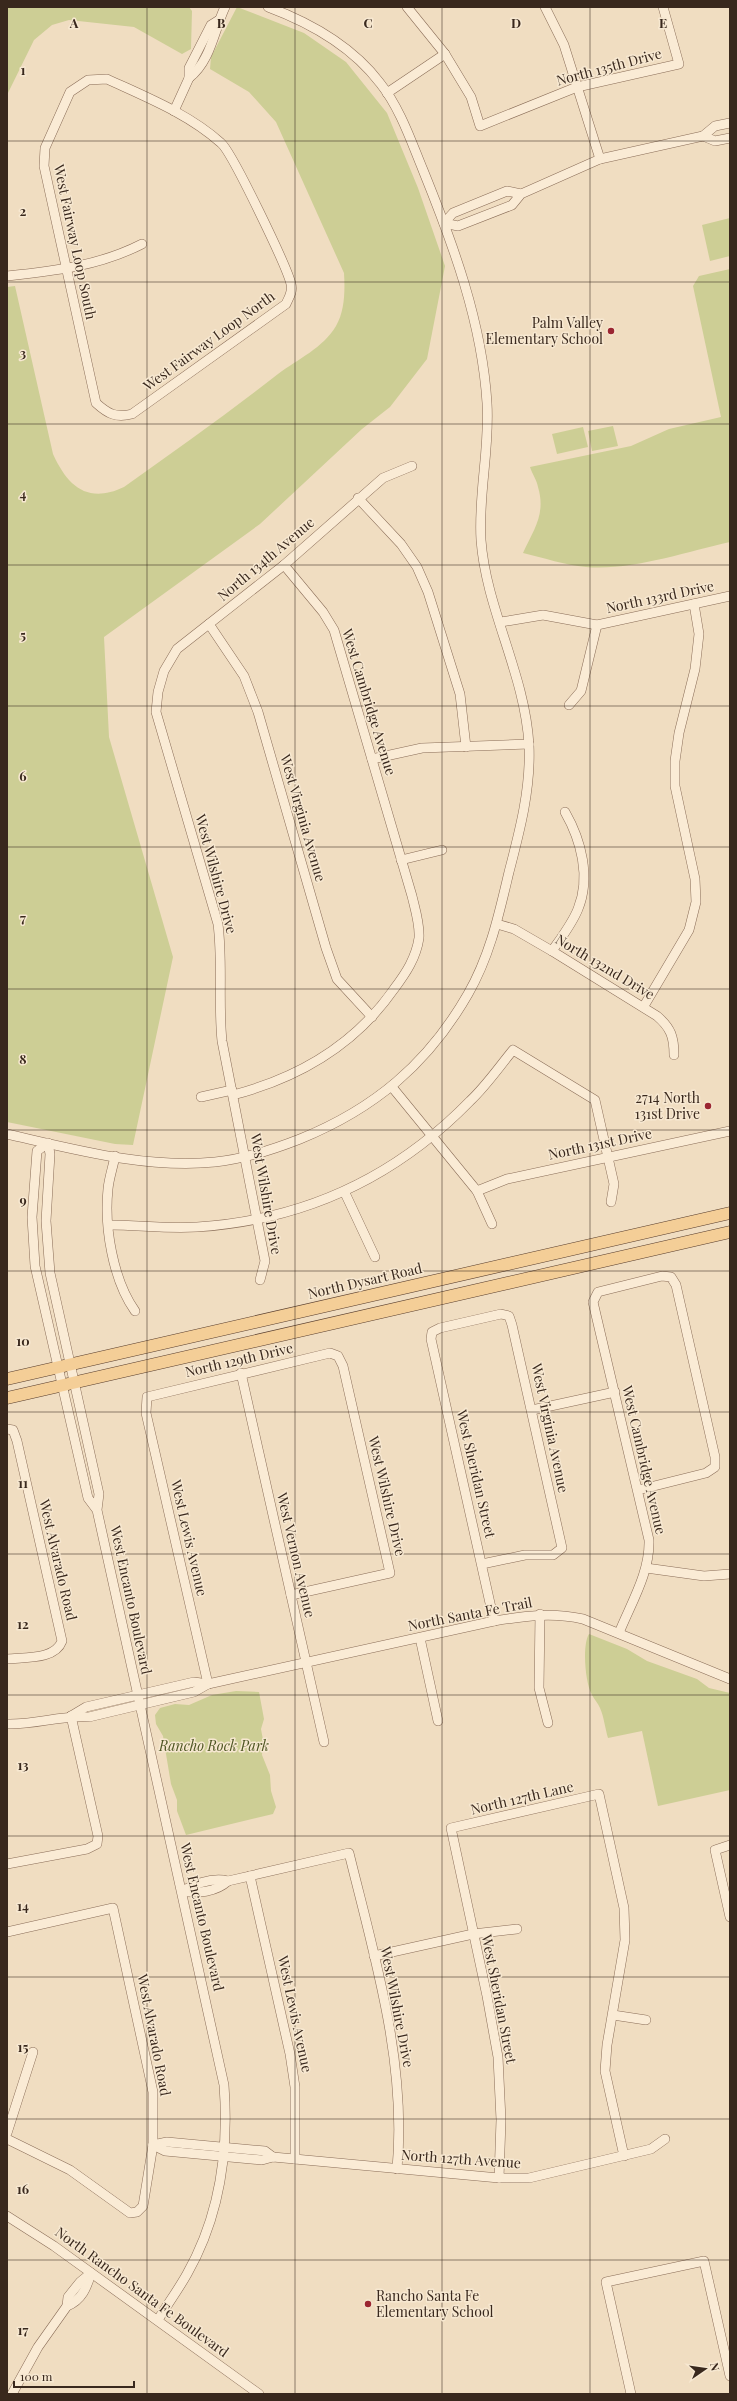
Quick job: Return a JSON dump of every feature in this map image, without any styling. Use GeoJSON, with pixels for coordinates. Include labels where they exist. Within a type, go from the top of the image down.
{"type":"FeatureCollection","features":[{"type":"Feature","properties":{"kind":"main road","name":"North Dysart Road"},"geometry":{"type":"LineString","coordinates":[[7,1380],[730,1213]]}},
{"type":"Feature","properties":{"kind":"main road"},"geometry":{"type":"LineString","coordinates":[[7,1398],[730,1232]]}},
{"type":"Feature","properties":{"kind":"street"},"geometry":{"type":"LineString","coordinates":[[174,112],[189,78],[189,68],[204,50],[211,25],[219,20],[225,7]]}},
{"type":"Feature","properties":{"kind":"street"},"geometry":{"type":"LineString","coordinates":[[7,1134],[115,1156],[148,1161],[183,1163],[214,1162],[267,1152],[333,1126],[392,1087],[416,1065],[458,1010],[477,975],[497,924],[528,788],[529,744],[519,684],[488,576],[481,542],[481,510],[488,423],[484,365],[466,290],[444,223],[405,126],[380,82],[357,58],[326,35],[297,18],[268,7]]}},
{"type":"Feature","properties":{"kind":"street"},"geometry":{"type":"LineString","coordinates":[[387,93],[445,54],[407,7]]}},
{"type":"Feature","properties":{"kind":"street"},"geometry":{"type":"LineString","coordinates":[[545,7],[564,45],[600,159]]}},
{"type":"Feature","properties":{"kind":"street","name":"North 135th Drive"},"geometry":{"type":"LineString","coordinates":[[445,54],[471,97],[480,126],[577,87],[679,64],[662,7]]}},
{"type":"Feature","properties":{"kind":"street","name":"West Fairway Loop South"},"geometry":{"type":"LineString","coordinates":[[120,417],[108,413],[96,402],[44,166],[45,148],[70,92],[88,80],[107,79],[162,105]]}},
{"type":"Feature","properties":{"kind":"street","name":"West Fairway Loop North"},"geometry":{"type":"LineString","coordinates":[[120,417],[132,414],[228,346],[286,304],[291,294],[291,284],[230,154],[223,144],[213,136],[162,105]]}},
{"type":"Feature","properties":{"kind":"street"},"geometry":{"type":"LineString","coordinates":[[444,223],[458,226],[512,205],[522,194],[600,159],[703,136],[715,126],[730,123]]}},
{"type":"Feature","properties":{"kind":"street"},"geometry":{"type":"LineString","coordinates":[[703,136],[715,141],[730,138]]}},
{"type":"Feature","properties":{"kind":"street"},"geometry":{"type":"LineString","coordinates":[[444,223],[452,213],[507,191],[522,194]]}},
{"type":"Feature","properties":{"kind":"street"},"geometry":{"type":"LineString","coordinates":[[7,276],[66,270],[121,255],[142,244]]}},
{"type":"Feature","properties":{"kind":"street","name":"North 134th Avenue"},"geometry":{"type":"LineString","coordinates":[[158,692],[170,658],[177,649],[284,565],[358,498],[383,478],[412,466]]}},
{"type":"Feature","properties":{"kind":"street"},"geometry":{"type":"LineString","coordinates":[[358,498],[401,544],[417,567],[428,592],[460,694],[466,747]]}},
{"type":"Feature","properties":{"kind":"street","name":"West Cambridge Avenue"},"geometry":{"type":"LineString","coordinates":[[201,1097],[232,1093],[282,1079],[311,1065],[351,1037],[372,1017],[408,971],[414,957],[419,936],[418,918],[334,630],[323,612],[284,565]]}},
{"type":"Feature","properties":{"kind":"street","name":"North 133rd Drive"},"geometry":{"type":"LineString","coordinates":[[501,622],[543,615],[597,625],[730,596]]}},
{"type":"Feature","properties":{"kind":"street"},"geometry":{"type":"LineString","coordinates":[[644,1006],[688,930],[696,902],[695,879],[675,786],[675,761],[695,669],[699,634],[694,604]]}},
{"type":"Feature","properties":{"kind":"street","name":"West Virginia Avenue"},"geometry":{"type":"LineString","coordinates":[[209,624],[244,676],[258,712],[326,948],[337,979],[372,1017]]}},
{"type":"Feature","properties":{"kind":"street"},"geometry":{"type":"LineString","coordinates":[[569,705],[581,691],[597,625]]}},
{"type":"Feature","properties":{"kind":"street","name":"West Wilshire Drive"},"geometry":{"type":"LineString","coordinates":[[158,692],[156,712],[218,924],[222,954],[220,1021],[232,1093],[265,1262],[260,1280]]}},
{"type":"Feature","properties":{"kind":"street"},"geometry":{"type":"LineString","coordinates":[[372,759],[408,750],[529,744]]}},
{"type":"Feature","properties":{"kind":"street"},"geometry":{"type":"LineString","coordinates":[[552,952],[573,920],[583,892],[581,852],[576,830],[565,812]]}},
{"type":"Feature","properties":{"kind":"street"},"geometry":{"type":"LineString","coordinates":[[401,860],[442,850]]}},
{"type":"Feature","properties":{"kind":"street","name":"North 132nd Drive"},"geometry":{"type":"LineString","coordinates":[[497,924],[514,929],[644,1006],[670,1029],[674,1036],[674,1055]]}},
{"type":"Feature","properties":{"kind":"street"},"geometry":{"type":"LineString","coordinates":[[109,1225],[195,1228],[257,1219],[312,1206],[345,1192],[401,1160],[434,1135],[471,1101],[513,1050],[595,1100],[614,1184],[611,1202]]}},
{"type":"Feature","properties":{"kind":"street"},"geometry":{"type":"LineString","coordinates":[[392,1087],[434,1135],[477,1191],[492,1224]]}},
{"type":"Feature","properties":{"kind":"street","name":"North 131st Drive"},"geometry":{"type":"LineString","coordinates":[[477,1191],[507,1179],[608,1156],[730,1131]]}},
{"type":"Feature","properties":{"kind":"street","name":"West Encanto Boulevard"},"geometry":{"type":"LineString","coordinates":[[67,1384],[57,1368],[40,1295],[32,1234],[32,1202],[37,1151],[48,1143],[50,1154],[46,1243],[52,1287],[70,1365],[67,1384],[88,1498],[97,1510],[220,2062],[226,2107],[225,2152],[213,2210],[200,2247],[187,2274],[158,2320]]}},
{"type":"Feature","properties":{"kind":"street"},"geometry":{"type":"LineString","coordinates":[[115,1156],[108,1188],[109,1225],[117,1275],[126,1298],[135,1311]]}},
{"type":"Feature","properties":{"kind":"street"},"geometry":{"type":"LineString","coordinates":[[345,1192],[375,1257]]}},
{"type":"Feature","properties":{"kind":"street","name":"West Cambridge Avenue"},"geometry":{"type":"LineString","coordinates":[[619,1633],[646,1568],[649,1554],[649,1540],[593,1302],[598,1292],[662,1276],[671,1277],[676,1285],[715,1457],[715,1466],[706,1473],[638,1490]]}},
{"type":"Feature","properties":{"kind":"street","name":"West Sheridan Street"},"geometry":{"type":"LineString","coordinates":[[494,1621],[431,1339],[432,1332],[440,1328],[501,1314],[509,1316]]}},
{"type":"Feature","properties":{"kind":"street","name":"West Virginia Avenue"},"geometry":{"type":"LineString","coordinates":[[482,1564],[525,1555],[553,1555],[562,1548],[532,1410],[509,1316]]}},
{"type":"Feature","properties":{"kind":"street","name":"North 129th Drive"},"geometry":{"type":"LineString","coordinates":[[146,1397],[241,1373],[330,1353],[338,1356]]}},
{"type":"Feature","properties":{"kind":"street","name":"West Wilshire Drive"},"geometry":{"type":"LineString","coordinates":[[291,1595],[390,1573],[343,1366],[338,1356]]}},
{"type":"Feature","properties":{"kind":"street","name":"West Vernon Avenue"},"geometry":{"type":"LineString","coordinates":[[241,1373],[324,1742]]}},
{"type":"Feature","properties":{"kind":"street"},"geometry":{"type":"LineString","coordinates":[[532,1410],[615,1392]]}},
{"type":"Feature","properties":{"kind":"street","name":"West Lewis Avenue"},"geometry":{"type":"LineString","coordinates":[[146,1397],[146,1413],[208,1684]]}},
{"type":"Feature","properties":{"kind":"street","name":"West Alvarado Road"},"geometry":{"type":"LineString","coordinates":[[7,1659],[51,1654],[59,1649],[62,1641],[17,1441],[10,1430]]}},
{"type":"Feature","properties":{"kind":"street"},"geometry":{"type":"LineString","coordinates":[[646,1568],[704,1576],[730,1574]]}},
{"type":"Feature","properties":{"kind":"street"},"geometry":{"type":"LineString","coordinates":[[540,1614],[539,1688],[548,1723]]}},
{"type":"Feature","properties":{"kind":"street","name":"North Santa Fe Trail"},"geometry":{"type":"LineString","coordinates":[[7,1724],[42,1722],[71,1716],[89,1717],[194,1692],[208,1684],[494,1621],[540,1614],[561,1614],[583,1619],[730,1679]]}},
{"type":"Feature","properties":{"kind":"street"},"geometry":{"type":"LineString","coordinates":[[420,1638],[438,1722]]}},
{"type":"Feature","properties":{"kind":"street","name":"North Santa Fe Trail"},"geometry":{"type":"LineString","coordinates":[[71,1716],[86,1707],[194,1682],[208,1684]]}},
{"type":"Feature","properties":{"kind":"street"},"geometry":{"type":"LineString","coordinates":[[7,1864],[87,1848],[97,1844],[98,1836],[71,1716]]}},
{"type":"Feature","properties":{"kind":"street","name":"North 127th Lane"},"geometry":{"type":"LineString","coordinates":[[451,1828],[599,1794],[624,1908],[625,1940],[613,2015]]}},
{"type":"Feature","properties":{"kind":"street","name":"West Sheridan Street"},"geometry":{"type":"LineString","coordinates":[[451,1828],[498,2057],[501,2120],[499,2178]]}},
{"type":"Feature","properties":{"kind":"street"},"geometry":{"type":"LineString","coordinates":[[730,1845],[715,1850],[730,1917]]}},
{"type":"Feature","properties":{"kind":"street","name":"West Wilshire Drive"},"geometry":{"type":"LineString","coordinates":[[250,1876],[349,1853],[374,1956],[390,2033],[396,2081],[399,2146],[397,2168]]}},
{"type":"Feature","properties":{"kind":"street"},"geometry":{"type":"LineString","coordinates":[[182,1892],[192,1886],[220,1879],[228,1881],[250,1876]]}},
{"type":"Feature","properties":{"kind":"street","name":"West Lewis Avenue"},"geometry":{"type":"LineString","coordinates":[[250,1876],[291,2060],[297,2118],[295,2159]]}},
{"type":"Feature","properties":{"kind":"street","name":"West Alvarado Road"},"geometry":{"type":"LineString","coordinates":[[7,1932],[113,1908],[151,2078],[154,2108],[153,2145],[143,2206],[137,2212],[130,2213],[70,2170],[7,2139]]}},
{"type":"Feature","properties":{"kind":"street"},"geometry":{"type":"LineString","coordinates":[[374,1956],[473,1934],[517,1929]]}},
{"type":"Feature","properties":{"kind":"street"},"geometry":{"type":"LineString","coordinates":[[624,2156],[605,2071],[607,2045],[613,2015],[646,2020]]}},
{"type":"Feature","properties":{"kind":"street"},"geometry":{"type":"LineString","coordinates":[[7,2133],[33,2052]]}},
{"type":"Feature","properties":{"kind":"street","name":"North 127th Avenue"},"geometry":{"type":"LineString","coordinates":[[153,2145],[165,2151],[265,2151],[273,2157],[499,2178],[529,2178],[651,2149],[665,2139]]}},
{"type":"Feature","properties":{"kind":"street","name":"North Rancho Santa Fe Boulevard"},"geometry":{"type":"LineString","coordinates":[[7,2216],[158,2320],[259,2394]]}},
{"type":"Feature","properties":{"kind":"street"},"geometry":{"type":"LineString","coordinates":[[631,2394],[606,2282],[704,2261],[730,2376]]}},
{"type":"Feature","properties":{"kind":"street"},"geometry":{"type":"LineString","coordinates":[[12,2394],[38,2347],[67,2306],[76,2303],[87,2287],[91,2273]]}},
{"type":"Feature","properties":{"kind":"green space"},"geometry":{"type":"Polygon","coordinates":[[[7,7],[189,7],[192,11],[191,49],[182,54],[134,27],[69,20],[52,25],[34,40],[7,95],[7,7]]]}},
{"type":"Feature","properties":{"kind":"green space"},"geometry":{"type":"Polygon","coordinates":[[[237,7],[304,33],[346,62],[387,113],[418,188],[445,266],[427,359],[390,407],[362,429],[260,524],[104,637],[109,737],[173,957],[133,1145],[115,1144],[7,1122],[7,287],[15,286],[53,454],[65,475],[81,489],[90,493],[100,494],[124,487],[278,374],[310,353],[331,334],[339,320],[343,307],[344,273],[276,122],[249,92],[210,69],[211,57],[237,7]]]}},
{"type":"Feature","properties":{"kind":"green space"},"geometry":{"type":"Polygon","coordinates":[[[730,218],[730,256],[710,261],[702,225],[730,218]]]}},
{"type":"Feature","properties":{"kind":"green space"},"geometry":{"type":"Polygon","coordinates":[[[730,269],[730,542],[658,560],[621,566],[603,567],[570,565],[523,553],[538,521],[541,505],[537,484],[530,467],[631,446],[669,429],[721,417],[693,286],[699,276],[730,269]]]}},
{"type":"Feature","properties":{"kind":"green space"},"geometry":{"type":"Polygon","coordinates":[[[613,426],[618,446],[592,451],[588,431],[613,426]]]}},
{"type":"Feature","properties":{"kind":"green space"},"geometry":{"type":"Polygon","coordinates":[[[583,427],[588,447],[557,454],[552,434],[583,427]]]}},
{"type":"Feature","properties":{"kind":"green space"},"geometry":{"type":"Polygon","coordinates":[[[589,1634],[627,1649],[647,1661],[697,1679],[709,1688],[730,1693],[730,1790],[658,1806],[642,1731],[608,1738],[601,1711],[592,1695],[586,1673],[585,1655],[589,1634]]]}},
{"type":"Feature","properties":{"kind":"green space","name":"Rancho Rock Park"},"geometry":{"type":"Polygon","coordinates":[[[236,1691],[259,1692],[264,1719],[261,1729],[263,1740],[262,1755],[270,1775],[271,1791],[276,1807],[273,1814],[186,1835],[177,1811],[177,1800],[171,1784],[163,1736],[156,1724],[155,1715],[160,1708],[175,1704],[189,1705],[212,1695],[236,1691]]]}},
{"type":"Feature","properties":{"kind":"place","name":"Palm Valley Elementary School"},"geometry":{"type":"Point","coordinates":[611,331]}},
{"type":"Feature","properties":{"kind":"place","name":"2714 North 131st Drive"},"geometry":{"type":"Point","coordinates":[708,1106]}},
{"type":"Feature","properties":{"kind":"place","name":"Rancho Santa Fe Elementary School"},"geometry":{"type":"Point","coordinates":[368,2304]}}]}
